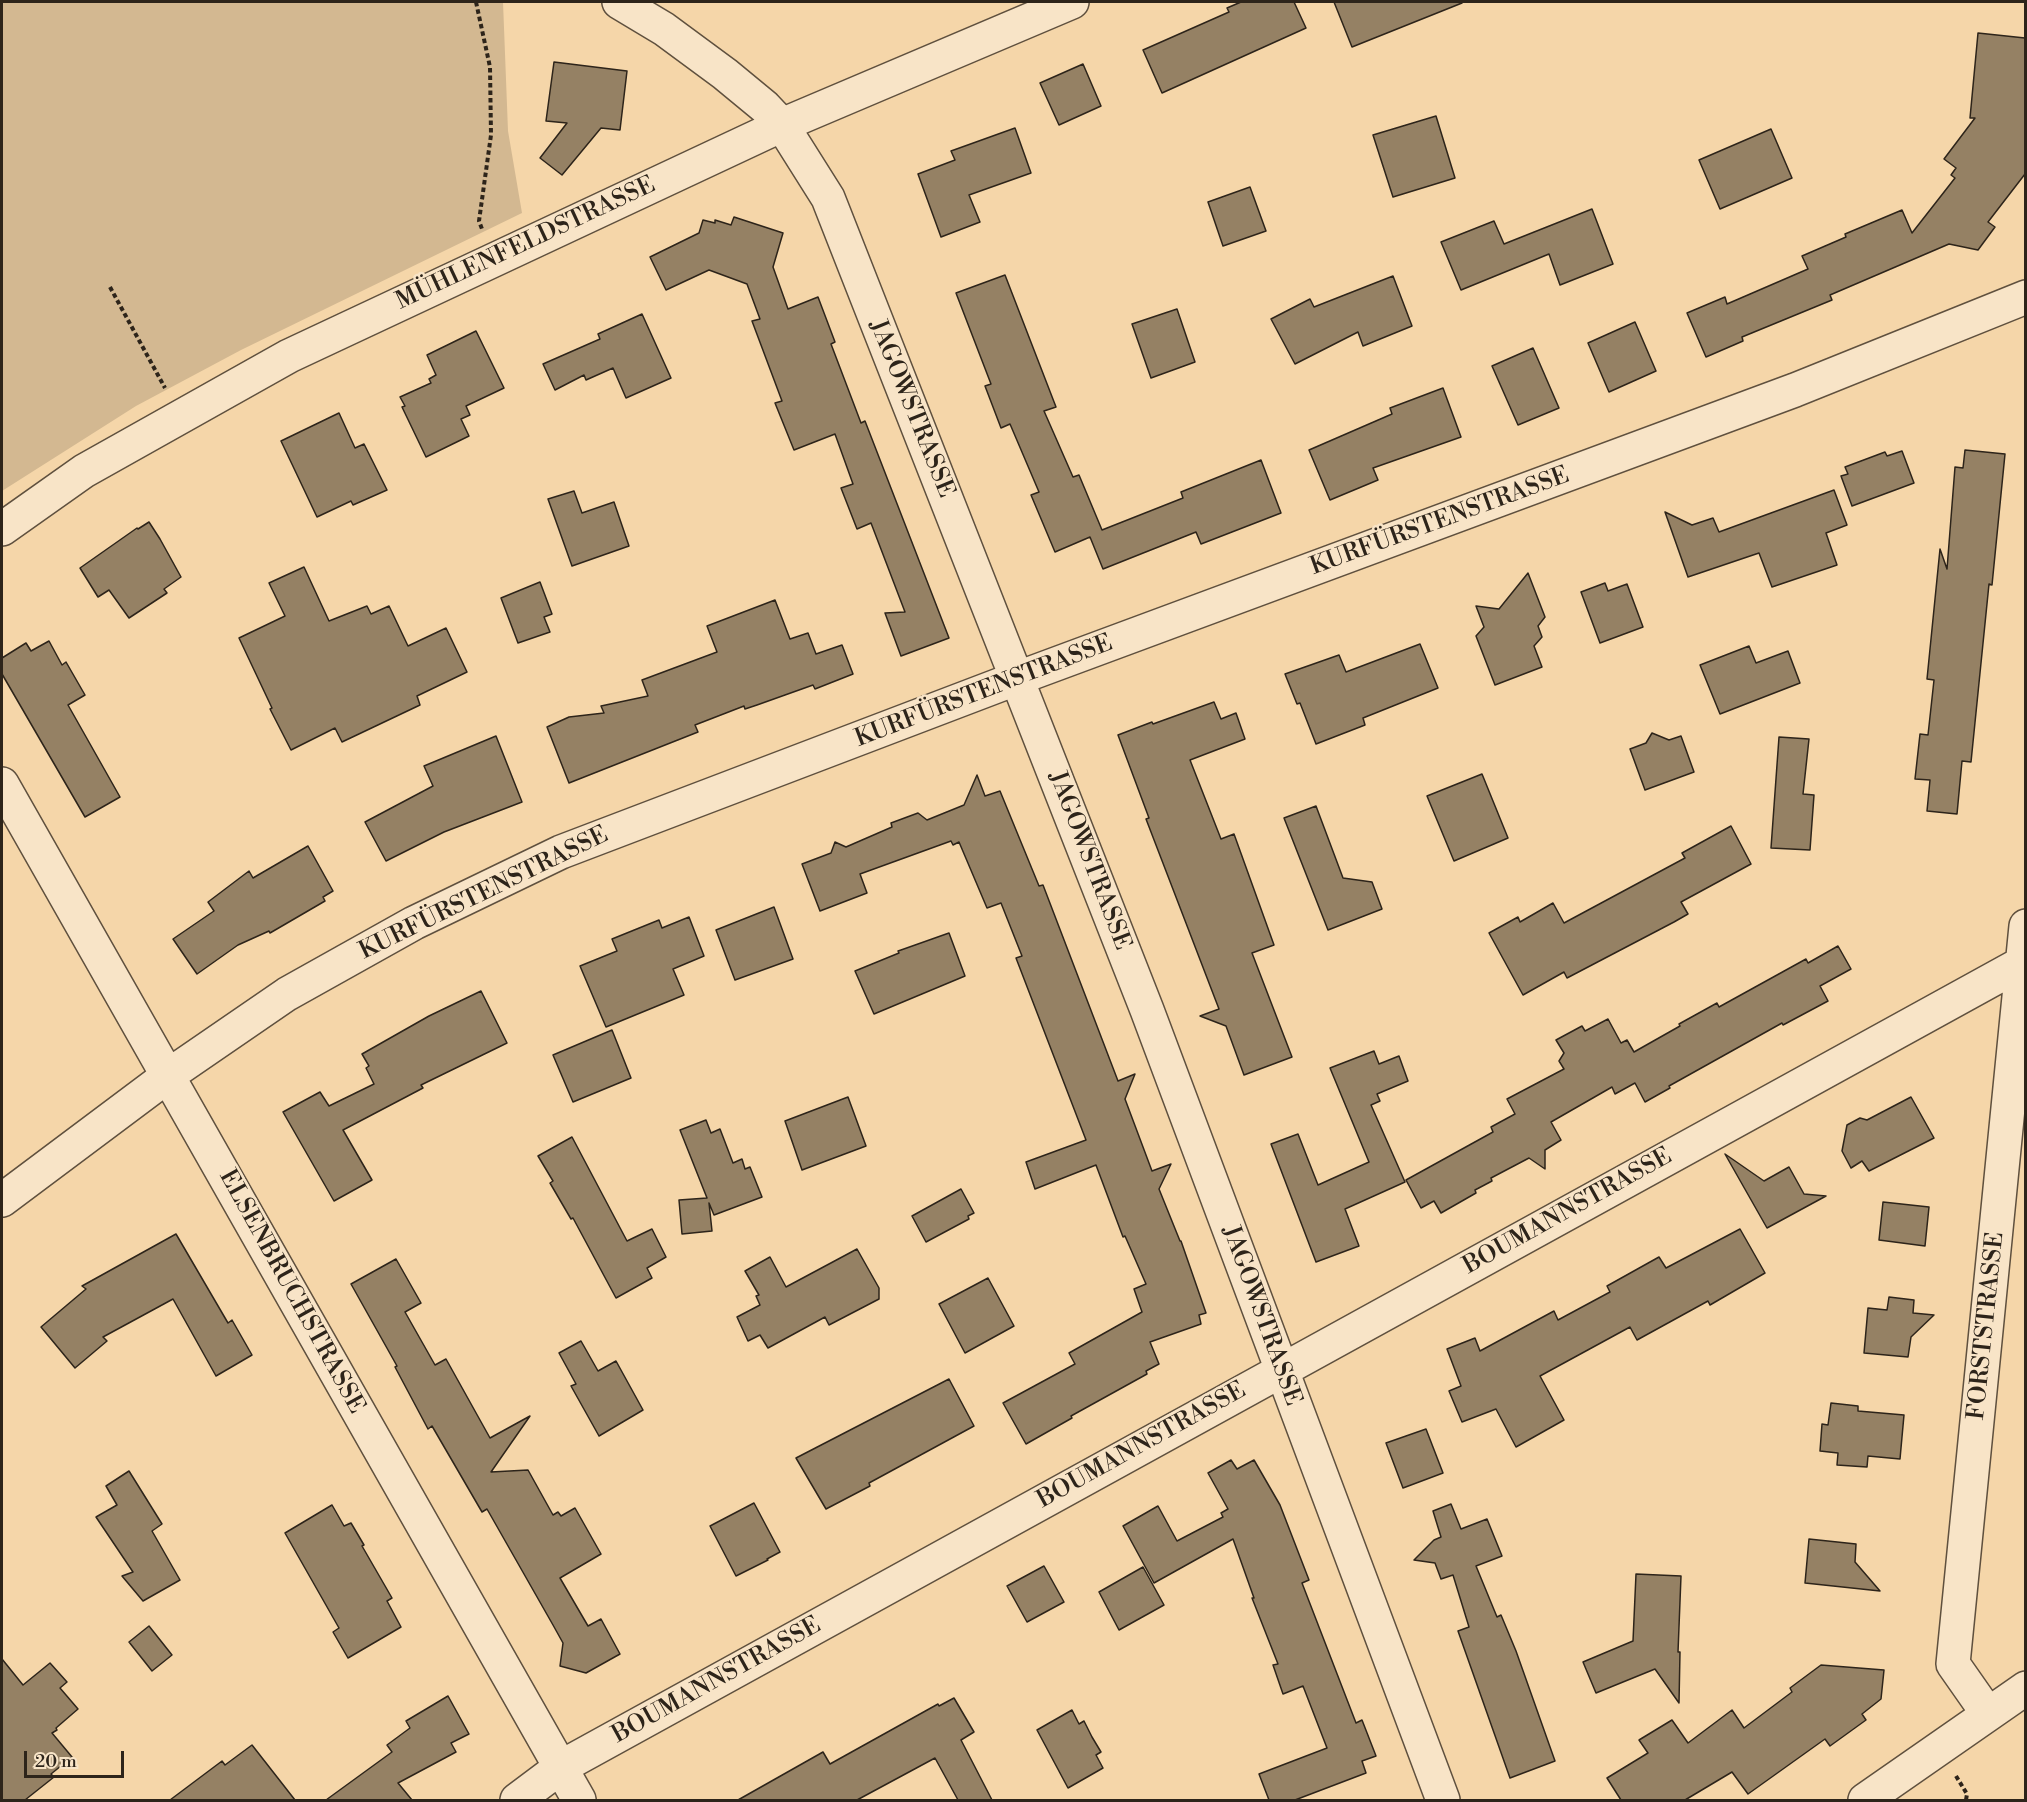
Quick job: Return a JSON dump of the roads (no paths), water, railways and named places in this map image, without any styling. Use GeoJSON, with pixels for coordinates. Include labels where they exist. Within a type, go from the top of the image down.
{"type":"FeatureCollection","features":[{"type":"Feature","properties":{"kind":"street","name":"JAGOWSTRASSE"},"geometry":{"type":"LineString","coordinates":[[619,2],[664,29],[716,68],[782,125],[828,198],[1018,678],[1146,1010],[1443,1800]]}},
{"type":"Feature","properties":{"kind":"street","name":"MÜHLENFELDSTRASSE"},"geometry":{"type":"LineString","coordinates":[[2,529],[84,471],[289,356],[782,125],[1072,2]]}},
{"type":"Feature","properties":{"kind":"street","name":"KURFÜRSTENSTRASSE"},"geometry":{"type":"LineString","coordinates":[[2,1200],[169,1075],[287,994],[414,923],[561,852],[1018,678],[1796,390],[2025,297]]}},
{"type":"Feature","properties":{"kind":"street","name":"ELSENBRUCHSTRASSE"},"geometry":{"type":"LineString","coordinates":[[2,784],[579,1800]]}},
{"type":"Feature","properties":{"kind":"street","name":"FORSTSTRASSE"},"geometry":{"type":"LineString","coordinates":[[1988,1714],[1953,1664],[2024,962],[2025,926]]}},
{"type":"Feature","properties":{"kind":"street","name":"BOUMANNSTRASSE"},"geometry":{"type":"LineString","coordinates":[[517,1800],[561,1767],[2024,962]]}},
{"type":"Feature","properties":{"kind":"street"},"geometry":{"type":"LineString","coordinates":[[1865,1800],[2025,1688]]}}]}
